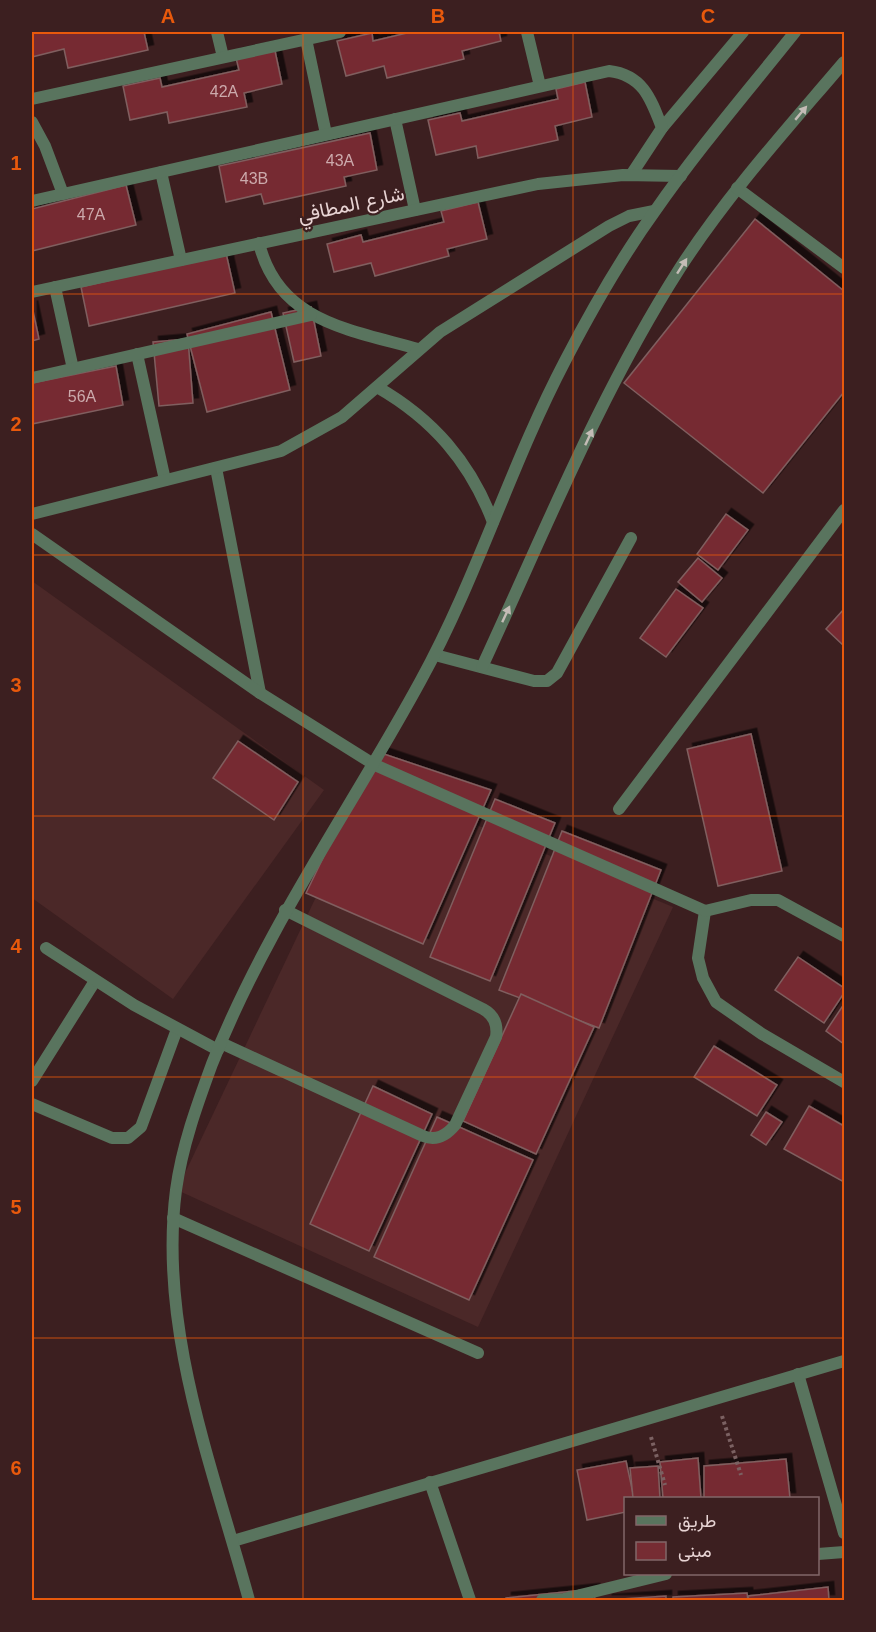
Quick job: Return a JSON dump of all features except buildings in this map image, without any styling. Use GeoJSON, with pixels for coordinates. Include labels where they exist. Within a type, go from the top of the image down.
{"type":"FeatureCollection","features":[{"type":"Feature","properties":{"kind":"street"},"geometry":{"type":"LineString","coordinates":[[217,32],[223,57]]}},
{"type":"Feature","properties":{"kind":"street"},"geometry":{"type":"LineString","coordinates":[[32,99],[340,32]]}},
{"type":"Feature","properties":{"kind":"street"},"geometry":{"type":"LineString","coordinates":[[527,32],[540,86]]}},
{"type":"Feature","properties":{"kind":"street"},"geometry":{"type":"LineString","coordinates":[[631,175],[662,128],[743,32]]}},
{"type":"Feature","properties":{"kind":"street"},"geometry":{"type":"LineString","coordinates":[[249,1600],[179,1336],[173,1294],[173,1218],[176,1188],[189,1128],[219,1046],[285,910],[375,765],[435,655],[562,366],[602,294],[654,211],[795,32]]}},
{"type":"Feature","properties":{"kind":"street"},"geometry":{"type":"LineString","coordinates":[[306,39],[327,134]]}},
{"type":"Feature","properties":{"kind":"street"},"geometry":{"type":"LineString","coordinates":[[482,667],[631,352],[681,268],[737,188],[844,62]]}},
{"type":"Feature","properties":{"kind":"street"},"geometry":{"type":"LineString","coordinates":[[32,201],[609,71],[629,76],[645,90],[662,128]]}},
{"type":"Feature","properties":{"kind":"street"},"geometry":{"type":"LineString","coordinates":[[395,119],[415,210]]}},
{"type":"Feature","properties":{"kind":"street"},"geometry":{"type":"LineString","coordinates":[[32,122],[48,153],[63,194]]}},
{"type":"Feature","properties":{"kind":"street"},"geometry":{"type":"LineString","coordinates":[[161,172],[181,260]]}},
{"type":"Feature","properties":{"kind":"street","name":"شارع المطافي"},"geometry":{"type":"LineString","coordinates":[[32,292],[538,184],[631,175],[681,176]]}},
{"type":"Feature","properties":{"kind":"street"},"geometry":{"type":"LineString","coordinates":[[737,188],[844,268]]}},
{"type":"Feature","properties":{"kind":"street"},"geometry":{"type":"LineString","coordinates":[[32,514],[281,451],[302,441],[342,417],[418,349],[609,226],[629,216],[654,211]]}},
{"type":"Feature","properties":{"kind":"street"},"geometry":{"type":"LineString","coordinates":[[259,243],[268,272],[276,285],[286,296],[311,315],[418,349]]}},
{"type":"Feature","properties":{"kind":"street"},"geometry":{"type":"LineString","coordinates":[[55,287],[73,369]]}},
{"type":"Feature","properties":{"kind":"street"},"geometry":{"type":"LineString","coordinates":[[32,378],[311,315]]}},
{"type":"Feature","properties":{"kind":"street"},"geometry":{"type":"LineString","coordinates":[[136,354],[165,480]]}},
{"type":"Feature","properties":{"kind":"street"},"geometry":{"type":"LineString","coordinates":[[377,387],[416,411],[449,443],[475,480],[494,522]]}},
{"type":"Feature","properties":{"kind":"street"},"geometry":{"type":"LineString","coordinates":[[216,468],[260,693]]}},
{"type":"Feature","properties":{"kind":"street"},"geometry":{"type":"LineString","coordinates":[[619,809],[840,525],[844,510]]}},
{"type":"Feature","properties":{"kind":"street"},"geometry":{"type":"LineString","coordinates":[[32,534],[260,693],[375,765],[705,911],[751,900],[778,900],[844,936]]}},
{"type":"Feature","properties":{"kind":"street"},"geometry":{"type":"LineString","coordinates":[[435,655],[541,682],[552,678],[631,538]]}},
{"type":"Feature","properties":{"kind":"street"},"geometry":{"type":"LineString","coordinates":[[46,948],[95,981],[177,1029],[423,1137],[430,1139],[445,1136],[455,1125],[496,1037],[497,1030],[493,1017],[483,1009],[285,910]]}},
{"type":"Feature","properties":{"kind":"street"},"geometry":{"type":"LineString","coordinates":[[705,911],[698,958],[703,978],[716,1002],[762,1034],[844,1083]]}},
{"type":"Feature","properties":{"kind":"street"},"geometry":{"type":"LineString","coordinates":[[32,1081],[95,981]]}},
{"type":"Feature","properties":{"kind":"street"},"geometry":{"type":"LineString","coordinates":[[32,1104],[112,1138],[128,1138],[141,1127],[177,1029]]}},
{"type":"Feature","properties":{"kind":"street"},"geometry":{"type":"LineString","coordinates":[[173,1218],[478,1353]]}},
{"type":"Feature","properties":{"kind":"street"},"geometry":{"type":"LineString","coordinates":[[233,1541],[844,1361]]}},
{"type":"Feature","properties":{"kind":"street"},"geometry":{"type":"LineString","coordinates":[[798,1374],[843,1519],[844,1533]]}},
{"type":"Feature","properties":{"kind":"street"},"geometry":{"type":"LineString","coordinates":[[430,1482],[470,1600]]}},
{"type":"Feature","properties":{"kind":"street"},"geometry":{"type":"LineString","coordinates":[[819,1554],[844,1552]]}},
{"type":"Feature","properties":{"kind":"street"},"geometry":{"type":"LineString","coordinates":[[542,1600],[564,1599],[662,1575]]}},
{"type":"Feature","properties":{"kind":"path"},"geometry":{"type":"LineString","coordinates":[[716,1398],[741,1475]]}},
{"type":"Feature","properties":{"kind":"path"},"geometry":{"type":"LineString","coordinates":[[646,1420],[665,1485]]}},
{"type":"Feature","properties":{"kind":"shaded area"},"geometry":{"type":"Polygon","coordinates":[[[32,581],[324,790],[173,999],[32,898],[32,581]]]}},
{"type":"Feature","properties":{"kind":"shaded area"},"geometry":{"type":"Polygon","coordinates":[[[371,781],[673,907],[478,1327],[177,1190],[371,781]]]}}]}
